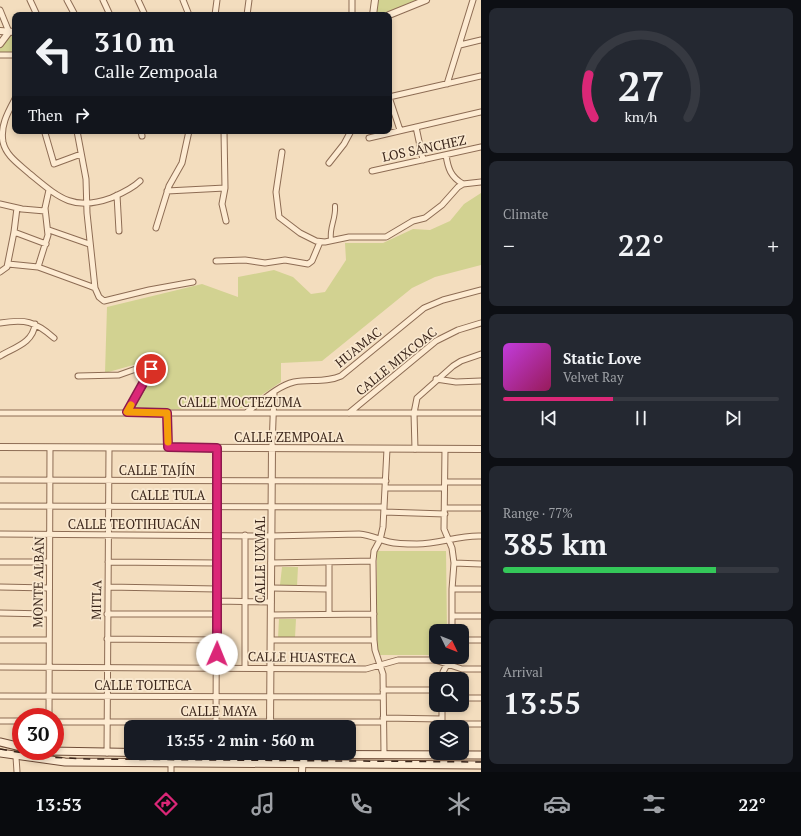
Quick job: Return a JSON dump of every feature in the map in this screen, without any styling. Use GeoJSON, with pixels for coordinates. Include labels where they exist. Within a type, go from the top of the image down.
{"type":"FeatureCollection","features":[{"type":"Feature","properties":{"kind":"main road"},"geometry":{"type":"LineString","coordinates":[[0,742],[12,745]]}},
{"type":"Feature","properties":{"kind":"main road"},"geometry":{"type":"LineString","coordinates":[[64,751],[124,753]]}},
{"type":"Feature","properties":{"kind":"main road"},"geometry":{"type":"LineString","coordinates":[[0,753],[12,756]]}},
{"type":"Feature","properties":{"kind":"main road"},"geometry":{"type":"LineString","coordinates":[[356,754],[429,754]]}},
{"type":"Feature","properties":{"kind":"main road"},"geometry":{"type":"LineString","coordinates":[[469,755],[481,755]]}},
{"type":"Feature","properties":{"kind":"main road"},"geometry":{"type":"LineString","coordinates":[[45,760],[65,762],[270,763],[477,768]]}},
{"type":"Feature","properties":{"kind":"street"},"geometry":{"type":"LineString","coordinates":[[30,0],[36,12]]}},
{"type":"Feature","properties":{"kind":"street"},"geometry":{"type":"LineString","coordinates":[[67,0],[73,12]]}},
{"type":"Feature","properties":{"kind":"street"},"geometry":{"type":"LineString","coordinates":[[103,0],[109,12]]}},
{"type":"Feature","properties":{"kind":"street"},"geometry":{"type":"LineString","coordinates":[[138,0],[144,12]]}},
{"type":"Feature","properties":{"kind":"street"},"geometry":{"type":"LineString","coordinates":[[183,0],[188,12]]}},
{"type":"Feature","properties":{"kind":"street"},"geometry":{"type":"LineString","coordinates":[[215,12],[217,0]]}},
{"type":"Feature","properties":{"kind":"street"},"geometry":{"type":"LineString","coordinates":[[247,12],[249,0]]}},
{"type":"Feature","properties":{"kind":"street"},"geometry":{"type":"LineString","coordinates":[[352,0],[352,12]]}},
{"type":"Feature","properties":{"kind":"street"},"geometry":{"type":"LineString","coordinates":[[373,12],[375,0]]}},
{"type":"Feature","properties":{"kind":"street"},"geometry":{"type":"LineString","coordinates":[[392,14],[426,0]]}},
{"type":"Feature","properties":{"kind":"street"},"geometry":{"type":"LineString","coordinates":[[447,84],[473,0]]}},
{"type":"Feature","properties":{"kind":"street"},"geometry":{"type":"LineString","coordinates":[[0,10],[12,32]]}},
{"type":"Feature","properties":{"kind":"street"},"geometry":{"type":"LineString","coordinates":[[0,31],[12,32]]}},
{"type":"Feature","properties":{"kind":"street"},"geometry":{"type":"LineString","coordinates":[[0,44],[12,32]]}},
{"type":"Feature","properties":{"kind":"street"},"geometry":{"type":"LineString","coordinates":[[460,45],[481,40]]}},
{"type":"Feature","properties":{"kind":"street"},"geometry":{"type":"LineString","coordinates":[[0,55],[12,55]]}},
{"type":"Feature","properties":{"kind":"street"},"geometry":{"type":"LineString","coordinates":[[392,96],[481,76]]}},
{"type":"Feature","properties":{"kind":"street"},"geometry":{"type":"LineString","coordinates":[[12,106],[3,125],[4,145],[15,161],[49,190],[68,201],[86,204],[117,195],[140,181]]}},
{"type":"Feature","properties":{"kind":"street"},"geometry":{"type":"LineString","coordinates":[[392,106],[400,130]]}},
{"type":"Feature","properties":{"kind":"street"},"geometry":{"type":"LineString","coordinates":[[392,132],[481,112]]}},
{"type":"Feature","properties":{"kind":"street"},"geometry":{"type":"LineString","coordinates":[[416,127],[423,160]]}},
{"type":"Feature","properties":{"kind":"street"},"geometry":{"type":"LineString","coordinates":[[45,134],[54,164],[81,154]]}},
{"type":"Feature","properties":{"kind":"street"},"geometry":{"type":"LineString","coordinates":[[78,134],[86,179],[86,204],[95,288],[100,299],[106,301],[148,290],[193,282]]}},
{"type":"Feature","properties":{"kind":"street"},"geometry":{"type":"LineString","coordinates":[[156,228],[167,191],[182,163],[188,134]]}},
{"type":"Feature","properties":{"kind":"street"},"geometry":{"type":"LineString","coordinates":[[224,134],[224,188],[222,204],[226,221]]}},
{"type":"Feature","properties":{"kind":"street"},"geometry":{"type":"LineString","coordinates":[[329,163],[344,144],[349,134]]}},
{"type":"Feature","properties":{"kind":"street"},"geometry":{"type":"LineString","coordinates":[[370,138],[385,134]]}},
{"type":"Feature","properties":{"kind":"street","name":"LOS SÁNCHEZ"},"geometry":{"type":"LineString","coordinates":[[372,171],[446,156],[481,147]]}},
{"type":"Feature","properties":{"kind":"street"},"geometry":{"type":"LineString","coordinates":[[282,152],[276,192],[279,218],[306,237],[320,242],[349,237],[389,236],[413,220],[425,218],[442,205],[458,187],[463,184],[481,182]]}},
{"type":"Feature","properties":{"kind":"street"},"geometry":{"type":"LineString","coordinates":[[446,156],[450,172],[456,180],[463,184]]}},
{"type":"Feature","properties":{"kind":"street"},"geometry":{"type":"LineString","coordinates":[[167,191],[224,188]]}},
{"type":"Feature","properties":{"kind":"street"},"geometry":{"type":"LineString","coordinates":[[38,267],[49,230],[46,211],[49,190]]}},
{"type":"Feature","properties":{"kind":"street"},"geometry":{"type":"LineString","coordinates":[[117,195],[119,231]]}},
{"type":"Feature","properties":{"kind":"street"},"geometry":{"type":"LineString","coordinates":[[0,204],[17,208],[46,211]]}},
{"type":"Feature","properties":{"kind":"street"},"geometry":{"type":"LineString","coordinates":[[331,240],[330,230],[336,218],[335,206]]}},
{"type":"Feature","properties":{"kind":"street"},"geometry":{"type":"LineString","coordinates":[[0,272],[6,270],[8,264],[17,208]]}},
{"type":"Feature","properties":{"kind":"street"},"geometry":{"type":"LineString","coordinates":[[49,230],[90,244]]}},
{"type":"Feature","properties":{"kind":"street"},"geometry":{"type":"LineString","coordinates":[[14,232],[46,244]]}},
{"type":"Feature","properties":{"kind":"street"},"geometry":{"type":"LineString","coordinates":[[216,261],[245,260],[265,263],[285,260],[308,264],[312,261],[320,242]]}},
{"type":"Feature","properties":{"kind":"street"},"geometry":{"type":"LineString","coordinates":[[8,264],[38,267],[95,288]]}},
{"type":"Feature","properties":{"kind":"street","name":"HUAMAC"},"geometry":{"type":"LineString","coordinates":[[247,413],[274,393],[294,382],[331,379],[341,376],[424,308],[444,300],[481,290]]}},
{"type":"Feature","properties":{"kind":"street"},"geometry":{"type":"LineString","coordinates":[[0,323],[19,320],[35,324],[54,338]]}},
{"type":"Feature","properties":{"kind":"street"},"geometry":{"type":"LineString","coordinates":[[0,356],[29,339],[33,335],[35,324]]}},
{"type":"Feature","properties":{"kind":"street","name":"CALLE MIXCOAC"},"geometry":{"type":"LineString","coordinates":[[349,413],[436,341],[458,330],[481,324]]}},
{"type":"Feature","properties":{"kind":"street"},"geometry":{"type":"LineString","coordinates":[[415,449],[414,413],[417,398],[436,379],[461,361],[481,354]]}},
{"type":"Feature","properties":{"kind":"street"},"geometry":{"type":"LineString","coordinates":[[78,376],[119,375],[150,364],[151,369],[147,378],[127,412]]}},
{"type":"Feature","properties":{"kind":"street"},"geometry":{"type":"LineString","coordinates":[[436,379],[456,382],[481,381]]}},
{"type":"Feature","properties":{"kind":"street","name":"CALLE UXMAL"},"geometry":{"type":"LineString","coordinates":[[270,720],[272,564],[271,481],[274,393]]}},
{"type":"Feature","properties":{"kind":"street","name":"CALLE MOCTEZUMA"},"geometry":{"type":"LineString","coordinates":[[0,413],[481,413]]}},
{"type":"Feature","properties":{"kind":"street"},"geometry":{"type":"LineString","coordinates":[[167,413],[168,447]]}},
{"type":"Feature","properties":{"kind":"street","name":"CALLE ZEMPOALA"},"geometry":{"type":"LineString","coordinates":[[0,447],[481,449]]}},
{"type":"Feature","properties":{"kind":"street","name":"MONTE ALBÁN"},"geometry":{"type":"LineString","coordinates":[[49,708],[48,588],[50,535],[50,448]]}},
{"type":"Feature","properties":{"kind":"street","name":"MITLA"},"geometry":{"type":"LineString","coordinates":[[107,753],[109,448]]}},
{"type":"Feature","properties":{"kind":"street"},"geometry":{"type":"LineString","coordinates":[[216,720],[218,640],[217,448]]}},
{"type":"Feature","properties":{"kind":"street"},"geometry":{"type":"LineString","coordinates":[[384,754],[383,674],[375,650],[374,640],[374,551],[380,540],[384,510],[387,449]]}},
{"type":"Feature","properties":{"kind":"street"},"geometry":{"type":"LineString","coordinates":[[445,449],[444,529],[454,554],[452,624]]}},
{"type":"Feature","properties":{"kind":"street","name":"CALLE TAJÍN"},"geometry":{"type":"LineString","coordinates":[[0,480],[386,481]]}},
{"type":"Feature","properties":{"kind":"street"},"geometry":{"type":"LineString","coordinates":[[386,488],[481,482]]}},
{"type":"Feature","properties":{"kind":"street","name":"CALLE TULA"},"geometry":{"type":"LineString","coordinates":[[0,506],[217,506],[384,510],[445,514]]}},
{"type":"Feature","properties":{"kind":"street"},"geometry":{"type":"LineString","coordinates":[[445,508],[481,508]]}},
{"type":"Feature","properties":{"kind":"street","name":"CALLE TEOTIHUACÁN"},"geometry":{"type":"LineString","coordinates":[[0,534],[245,536],[363,534],[394,543],[415,544],[432,543],[465,535],[481,536]]}},
{"type":"Feature","properties":{"kind":"street"},"geometry":{"type":"LineString","coordinates":[[245,536],[245,667]]}},
{"type":"Feature","properties":{"kind":"street"},"geometry":{"type":"LineString","coordinates":[[272,564],[374,561]]}},
{"type":"Feature","properties":{"kind":"street"},"geometry":{"type":"LineString","coordinates":[[0,562],[49,562]]}},
{"type":"Feature","properties":{"kind":"street"},"geometry":{"type":"LineString","coordinates":[[108,562],[218,563]]}},
{"type":"Feature","properties":{"kind":"street"},"geometry":{"type":"LineString","coordinates":[[329,562],[329,614]]}},
{"type":"Feature","properties":{"kind":"street"},"geometry":{"type":"LineString","coordinates":[[454,563],[481,564]]}},
{"type":"Feature","properties":{"kind":"street"},"geometry":{"type":"LineString","coordinates":[[108,587],[217,589]]}},
{"type":"Feature","properties":{"kind":"street"},"geometry":{"type":"LineString","coordinates":[[0,588],[48,588]]}},
{"type":"Feature","properties":{"kind":"street"},"geometry":{"type":"LineString","coordinates":[[271,588],[328,589]]}},
{"type":"Feature","properties":{"kind":"street"},"geometry":{"type":"LineString","coordinates":[[452,589],[481,589]]}},
{"type":"Feature","properties":{"kind":"street"},"geometry":{"type":"LineString","coordinates":[[217,601],[271,602]]}},
{"type":"Feature","properties":{"kind":"street"},"geometry":{"type":"LineString","coordinates":[[0,613],[48,614]]}},
{"type":"Feature","properties":{"kind":"street"},"geometry":{"type":"LineString","coordinates":[[107,614],[217,614]]}},
{"type":"Feature","properties":{"kind":"street"},"geometry":{"type":"LineString","coordinates":[[271,615],[374,614]]}},
{"type":"Feature","properties":{"kind":"street"},"geometry":{"type":"LineString","coordinates":[[452,616],[481,616]]}},
{"type":"Feature","properties":{"kind":"street"},"geometry":{"type":"LineString","coordinates":[[107,639],[218,640]]}},
{"type":"Feature","properties":{"kind":"street"},"geometry":{"type":"LineString","coordinates":[[0,640],[48,640]]}},
{"type":"Feature","properties":{"kind":"street"},"geometry":{"type":"LineString","coordinates":[[271,640],[374,640]]}},
{"type":"Feature","properties":{"kind":"street"},"geometry":{"type":"LineString","coordinates":[[469,640],[481,640]]}},
{"type":"Feature","properties":{"kind":"street","name":"CALLE HUASTECA"},"geometry":{"type":"LineString","coordinates":[[0,667],[270,667],[366,669],[398,660],[435,660],[462,669],[481,669]]}},
{"type":"Feature","properties":{"kind":"street"},"geometry":{"type":"LineString","coordinates":[[443,672],[447,665]]}},
{"type":"Feature","properties":{"kind":"street"},"geometry":{"type":"LineString","coordinates":[[383,690],[429,690]]}},
{"type":"Feature","properties":{"kind":"street","name":"CALLE TOLTECA"},"geometry":{"type":"LineString","coordinates":[[0,696],[383,697]]}},
{"type":"Feature","properties":{"kind":"street"},"geometry":{"type":"LineString","coordinates":[[469,698],[481,698]]}},
{"type":"Feature","properties":{"kind":"street","name":"CALLE MAYA"},"geometry":{"type":"LineString","coordinates":[[356,721],[383,720],[429,722]]}},
{"type":"Feature","properties":{"kind":"street"},"geometry":{"type":"LineString","coordinates":[[0,721],[12,721]]}},
{"type":"Feature","properties":{"kind":"street","name":"CALLE MAYA"},"geometry":{"type":"LineString","coordinates":[[64,722],[124,722]]}},
{"type":"Feature","properties":{"kind":"street","name":"CALLE MAYA"},"geometry":{"type":"LineString","coordinates":[[469,724],[481,724]]}},
{"type":"Feature","properties":{"kind":"street"},"geometry":{"type":"LineString","coordinates":[[16,760],[17,772]]}},
{"type":"Feature","properties":{"kind":"street"},"geometry":{"type":"LineString","coordinates":[[302,760],[302,772]]}},
{"type":"Feature","properties":{"kind":"street"},"geometry":{"type":"LineString","coordinates":[[171,763],[171,772]]}},
{"type":"Feature","properties":{"kind":"green space"},"geometry":{"type":"Polygon","coordinates":[[[377,0],[418,0],[388,12],[375,12],[377,0]]]}},
{"type":"Feature","properties":{"kind":"green space"},"geometry":{"type":"Polygon","coordinates":[[[12,35],[12,52],[0,52],[0,47],[12,35]]]}},
{"type":"Feature","properties":{"kind":"green space"},"geometry":{"type":"Polygon","coordinates":[[[481,193],[481,265],[435,277],[412,288],[322,361],[281,363],[281,382],[242,408],[131,410],[157,361],[151,360],[105,373],[107,307],[202,284],[238,297],[238,277],[274,270],[293,277],[311,294],[325,292],[346,260],[345,243],[383,243],[413,229],[430,230],[450,221],[464,204],[481,193]]]}},
{"type":"Feature","properties":{"kind":"green space"},"geometry":{"type":"Polygon","coordinates":[[[377,551],[446,551],[447,624],[429,624],[429,655],[377,655],[377,551]]]}},
{"type":"Feature","properties":{"kind":"green space"},"geometry":{"type":"Polygon","coordinates":[[[282,567],[298,567],[297,586],[280,585],[282,567]]]}},
{"type":"Feature","properties":{"kind":"green space"},"geometry":{"type":"Polygon","coordinates":[[[279,619],[296,619],[295,638],[278,638],[279,619]]]}},
{"type":"Feature","properties":{"kind":"railway"},"geometry":{"type":"LineString","coordinates":[[0,749],[46,757],[89,759],[481,762]]}},
{"type":"Feature","properties":{"kind":"slow traffic"},"geometry":{"type":"LineString","coordinates":[[131,405],[127,412],[167,413],[168,442]]}},
{"type":"Feature","properties":{"kind":"route"},"geometry":{"type":"LineString","coordinates":[[151,369],[142,388],[127,412],[167,413],[168,447],[217,448],[217,654]]}}]}
